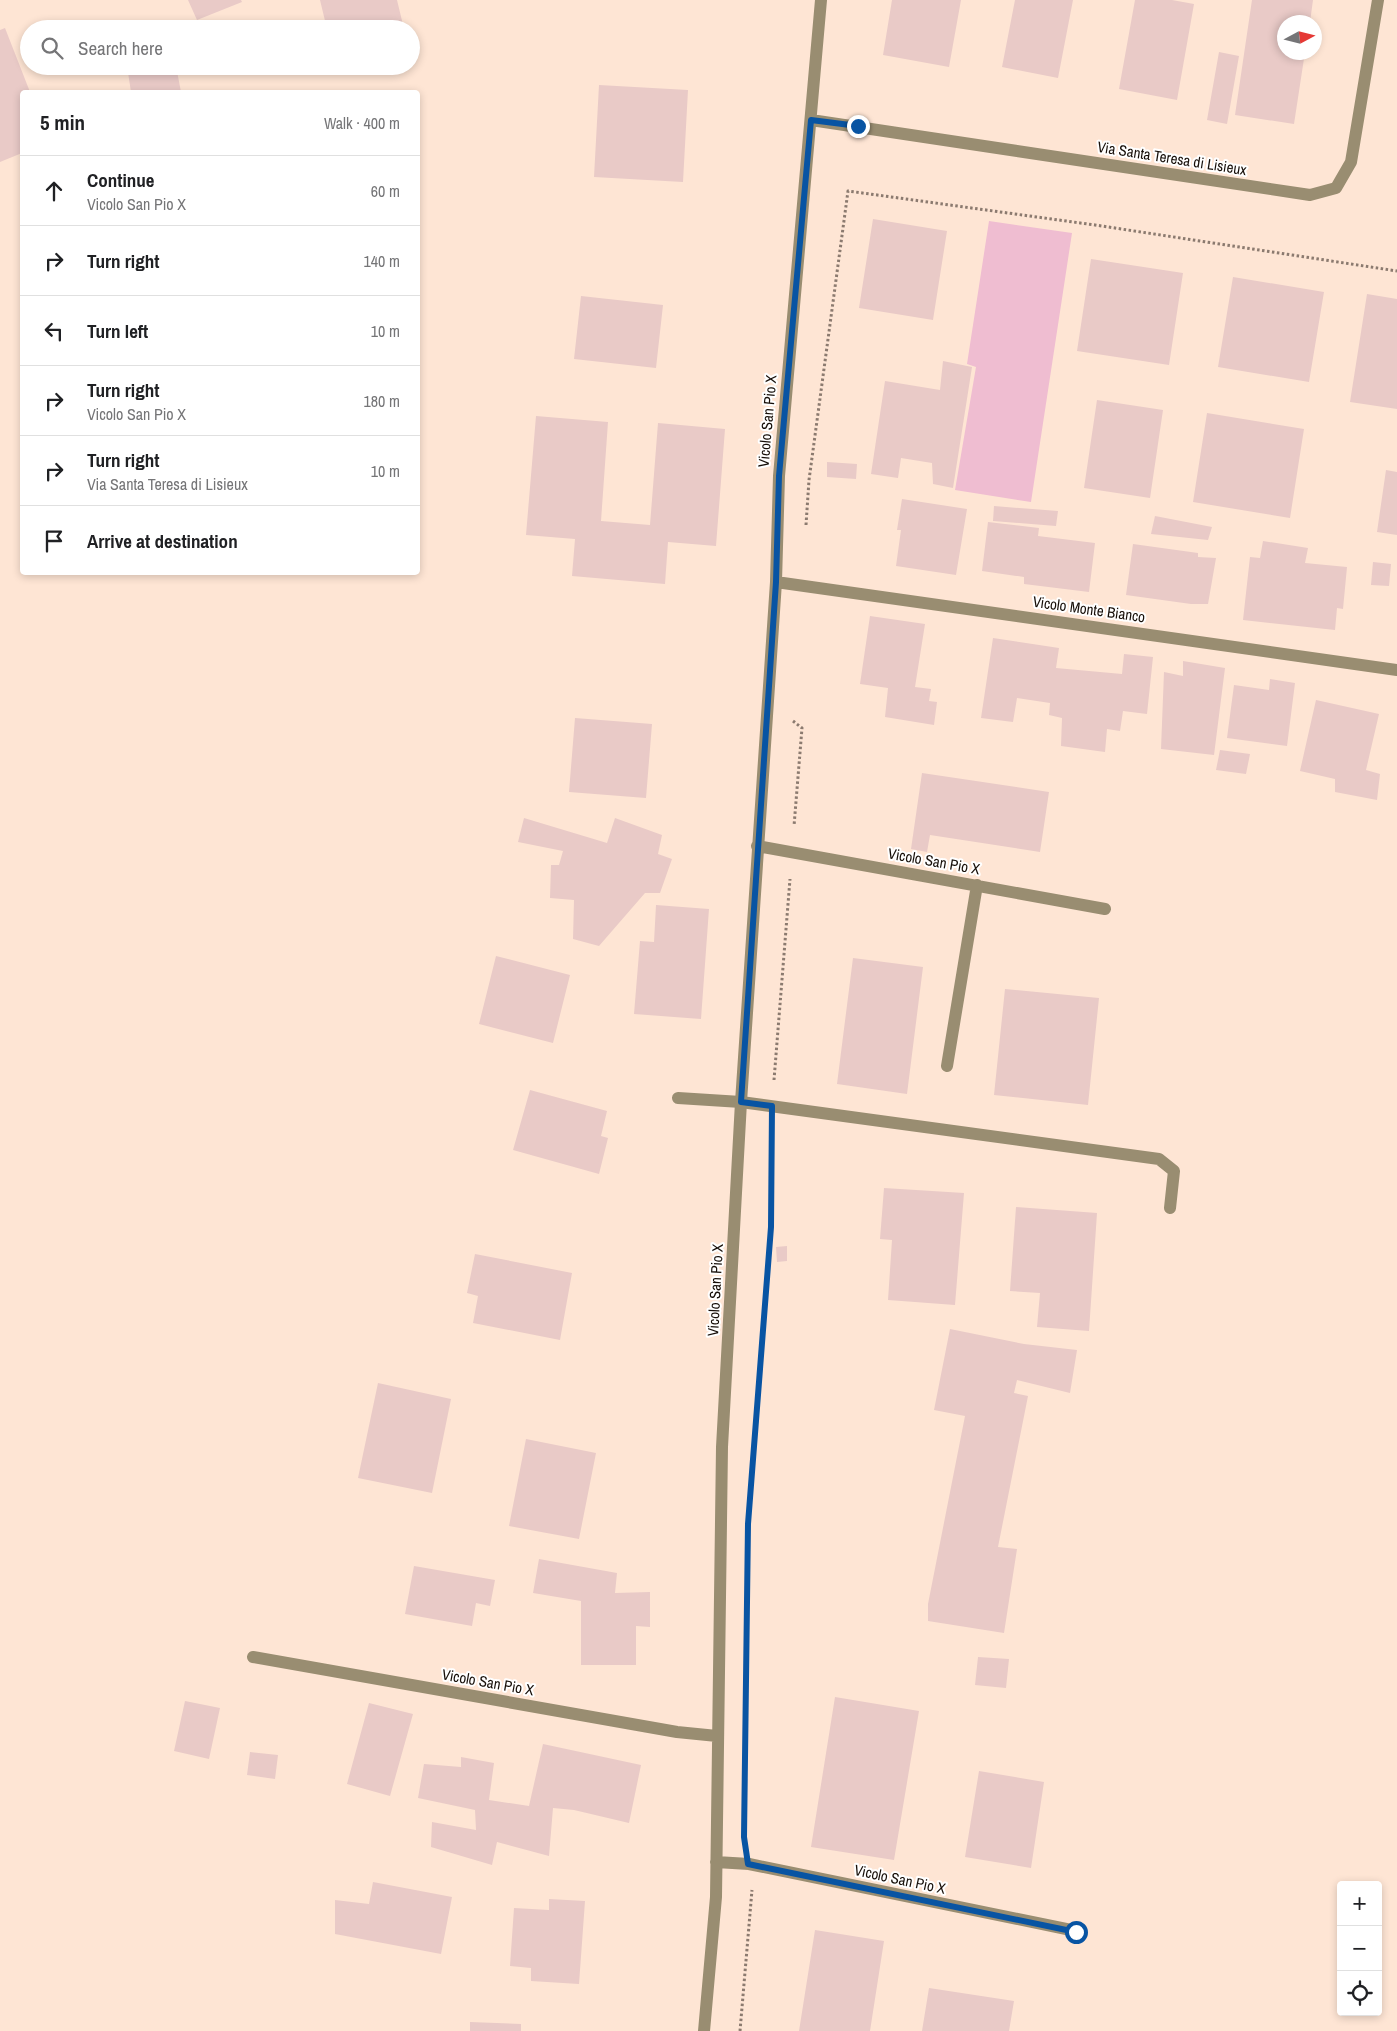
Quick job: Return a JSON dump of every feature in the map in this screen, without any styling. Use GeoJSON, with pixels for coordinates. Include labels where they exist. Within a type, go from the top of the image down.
{"type":"FeatureCollection","features":[{"type":"Feature","properties":{"kind":"street","name":"Vicolo San Pio X"},"geometry":{"type":"LineString","coordinates":[[704,2031],[716,1897],[722,1447],[741,1102],[776,582],[779,476],[821,0]]}},
{"type":"Feature","properties":{"kind":"street","name":"Via Santa Teresa di Lisieux"},"geometry":{"type":"LineString","coordinates":[[811,120],[1310,195],[1336,188],[1351,162],[1378,0]]}},
{"type":"Feature","properties":{"kind":"street","name":"Vicolo Monte Bianco"},"geometry":{"type":"LineString","coordinates":[[776,582],[1397,670]]}},
{"type":"Feature","properties":{"kind":"street","name":"Vicolo San Pio X"},"geometry":{"type":"LineString","coordinates":[[757,846],[1105,909]]}},
{"type":"Feature","properties":{"kind":"street"},"geometry":{"type":"LineString","coordinates":[[948,1066],[977,885]]}},
{"type":"Feature","properties":{"kind":"street"},"geometry":{"type":"LineString","coordinates":[[678,1098],[741,1102],[1159,1159],[1174,1171],[1170,1208]]}},
{"type":"Feature","properties":{"kind":"street","name":"Vicolo San Pio X"},"geometry":{"type":"LineString","coordinates":[[254,1657],[677,1732],[717,1736]]}},
{"type":"Feature","properties":{"kind":"street","name":"Vicolo San Pio X"},"geometry":{"type":"LineString","coordinates":[[716,1862],[748,1864],[1076,1932]]}},
{"type":"Feature","properties":{"kind":"path"},"geometry":{"type":"LineString","coordinates":[[806,528],[809,480],[848,191],[1095,225],[1397,271]]}},
{"type":"Feature","properties":{"kind":"path"},"geometry":{"type":"LineString","coordinates":[[789,718],[802,728],[794,826]]}},
{"type":"Feature","properties":{"kind":"path"},"geometry":{"type":"LineString","coordinates":[[749,1504],[771,1227],[772,1106],[790,880]]}},
{"type":"Feature","properties":{"kind":"path"},"geometry":{"type":"LineString","coordinates":[[740,2031],[752,1890],[748,1864]]}},
{"type":"Feature","properties":{"kind":"shaded area"},"geometry":{"type":"Polygon","coordinates":[[[989,221],[1072,233],[1031,502],[955,490],[976,367],[967,364],[989,221]]]}},
{"type":"Feature","properties":{"kind":"building"},"geometry":{"type":"Polygon","coordinates":[[[188,0],[241,0],[242,2],[197,20],[188,0]]]}},
{"type":"Feature","properties":{"kind":"building"},"geometry":{"type":"Polygon","coordinates":[[[320,0],[397,0],[402,20],[325,20],[320,0]]]}},
{"type":"Feature","properties":{"kind":"building"},"geometry":{"type":"Polygon","coordinates":[[[892,0],[961,0],[949,67],[883,55],[892,0]]]}},
{"type":"Feature","properties":{"kind":"building"},"geometry":{"type":"Polygon","coordinates":[[[1015,0],[1073,0],[1058,78],[1002,67],[1015,0]]]}},
{"type":"Feature","properties":{"kind":"building"},"geometry":{"type":"Polygon","coordinates":[[[1135,0],[1172,0],[1194,4],[1177,100],[1119,89],[1135,0]]]}},
{"type":"Feature","properties":{"kind":"building"},"geometry":{"type":"Polygon","coordinates":[[[1252,0],[1313,0],[1311,15],[1277,15],[1277,60],[1304,60],[1294,124],[1235,115],[1252,0]]]}},
{"type":"Feature","properties":{"kind":"building"},"geometry":{"type":"Polygon","coordinates":[[[5,28],[20,66],[20,75],[23,75],[29,90],[20,90],[20,154],[0,162],[0,30],[5,28]]]}},
{"type":"Feature","properties":{"kind":"building"},"geometry":{"type":"Polygon","coordinates":[[[1219,52],[1239,56],[1227,124],[1207,120],[1219,52]]]}},
{"type":"Feature","properties":{"kind":"building"},"geometry":{"type":"Polygon","coordinates":[[[128,75],[178,75],[181,90],[131,90],[128,75]]]}},
{"type":"Feature","properties":{"kind":"building"},"geometry":{"type":"Polygon","coordinates":[[[599,85],[688,90],[683,182],[594,177],[599,85]]]}},
{"type":"Feature","properties":{"kind":"building"},"geometry":{"type":"Polygon","coordinates":[[[873,219],[947,231],[933,320],[859,308],[873,219]]]}},
{"type":"Feature","properties":{"kind":"building"},"geometry":{"type":"Polygon","coordinates":[[[1091,259],[1183,273],[1169,365],[1077,351],[1091,259]]]}},
{"type":"Feature","properties":{"kind":"building"},"geometry":{"type":"Polygon","coordinates":[[[1233,277],[1324,292],[1309,382],[1218,367],[1233,277]]]}},
{"type":"Feature","properties":{"kind":"building"},"geometry":{"type":"Polygon","coordinates":[[[1367,294],[1397,299],[1397,409],[1350,402],[1367,294]]]}},
{"type":"Feature","properties":{"kind":"building"},"geometry":{"type":"Polygon","coordinates":[[[581,296],[663,305],[656,368],[574,359],[581,296]]]}},
{"type":"Feature","properties":{"kind":"building"},"geometry":{"type":"Polygon","coordinates":[[[943,361],[972,367],[953,488],[933,484],[932,463],[901,458],[898,478],[871,474],[885,381],[940,390],[943,361]]]}},
{"type":"Feature","properties":{"kind":"building"},"geometry":{"type":"Polygon","coordinates":[[[1097,400],[1163,410],[1150,498],[1084,488],[1097,400]]]}},
{"type":"Feature","properties":{"kind":"building"},"geometry":{"type":"Polygon","coordinates":[[[1207,413],[1304,429],[1290,518],[1193,502],[1207,413]]]}},
{"type":"Feature","properties":{"kind":"building"},"geometry":{"type":"Polygon","coordinates":[[[536,416],[608,422],[601,521],[650,525],[658,423],[725,429],[716,546],[668,542],[665,584],[572,576],[575,539],[526,535],[536,416]]]}},
{"type":"Feature","properties":{"kind":"building"},"geometry":{"type":"Polygon","coordinates":[[[827,462],[857,464],[856,479],[827,477],[827,462]]]}},
{"type":"Feature","properties":{"kind":"building"},"geometry":{"type":"Polygon","coordinates":[[[1386,470],[1397,472],[1397,535],[1377,532],[1386,470]]]}},
{"type":"Feature","properties":{"kind":"building"},"geometry":{"type":"Polygon","coordinates":[[[902,499],[967,509],[956,575],[896,566],[901,530],[897,530],[902,499]]]}},
{"type":"Feature","properties":{"kind":"building"},"geometry":{"type":"Polygon","coordinates":[[[994,506],[1058,511],[1056,526],[993,521],[994,506]]]}},
{"type":"Feature","properties":{"kind":"building"},"geometry":{"type":"Polygon","coordinates":[[[1155,516],[1212,527],[1208,540],[1151,534],[1155,516]]]}},
{"type":"Feature","properties":{"kind":"building"},"geometry":{"type":"Polygon","coordinates":[[[988,522],[1039,528],[1038,536],[1095,543],[1089,592],[1024,584],[1024,577],[982,571],[988,522]]]}},
{"type":"Feature","properties":{"kind":"building"},"geometry":{"type":"Polygon","coordinates":[[[1263,541],[1308,548],[1305,563],[1347,567],[1343,609],[1337,608],[1335,630],[1243,620],[1250,557],[1260,558],[1263,541]]]}},
{"type":"Feature","properties":{"kind":"building"},"geometry":{"type":"Polygon","coordinates":[[[1133,544],[1198,553],[1198,557],[1216,558],[1208,604],[1191,604],[1126,595],[1133,544]]]}},
{"type":"Feature","properties":{"kind":"building"},"geometry":{"type":"Polygon","coordinates":[[[1373,562],[1391,564],[1389,586],[1371,585],[1373,562]]]}},
{"type":"Feature","properties":{"kind":"building"},"geometry":{"type":"Polygon","coordinates":[[[870,616],[925,624],[915,687],[931,689],[929,701],[937,702],[934,725],[885,717],[888,688],[860,684],[870,616]]]}},
{"type":"Feature","properties":{"kind":"building"},"geometry":{"type":"Polygon","coordinates":[[[993,638],[1059,648],[1056,668],[1122,674],[1124,654],[1153,657],[1147,714],[1123,711],[1120,731],[1107,729],[1105,752],[1061,746],[1062,718],[1049,715],[1050,703],[1017,698],[1013,722],[981,718],[993,638]]]}},
{"type":"Feature","properties":{"kind":"building"},"geometry":{"type":"Polygon","coordinates":[[[1183,661],[1225,668],[1214,755],[1161,749],[1164,672],[1183,676],[1183,661]]]}},
{"type":"Feature","properties":{"kind":"building"},"geometry":{"type":"Polygon","coordinates":[[[1270,679],[1295,683],[1287,746],[1227,738],[1234,685],[1269,690],[1270,679]]]}},
{"type":"Feature","properties":{"kind":"building"},"geometry":{"type":"Polygon","coordinates":[[[1316,700],[1379,714],[1366,770],[1380,774],[1377,800],[1335,792],[1335,779],[1300,771],[1316,700]]]}},
{"type":"Feature","properties":{"kind":"building"},"geometry":{"type":"Polygon","coordinates":[[[575,718],[652,724],[646,798],[569,792],[575,718]]]}},
{"type":"Feature","properties":{"kind":"building"},"geometry":{"type":"Polygon","coordinates":[[[1220,750],[1250,754],[1246,774],[1216,770],[1220,750]]]}},
{"type":"Feature","properties":{"kind":"building"},"geometry":{"type":"Polygon","coordinates":[[[922,773],[1049,792],[1040,852],[930,835],[927,852],[911,849],[922,773]]]}},
{"type":"Feature","properties":{"kind":"building"},"geometry":{"type":"Polygon","coordinates":[[[524,818],[607,843],[615,818],[662,835],[658,854],[672,859],[660,893],[645,893],[599,946],[573,939],[574,900],[550,898],[551,865],[559,865],[563,851],[518,842],[524,818]]]}},
{"type":"Feature","properties":{"kind":"building"},"geometry":{"type":"Polygon","coordinates":[[[656,905],[709,909],[701,1019],[634,1014],[640,941],[654,942],[656,905]]]}},
{"type":"Feature","properties":{"kind":"building"},"geometry":{"type":"Polygon","coordinates":[[[496,956],[570,975],[553,1043],[479,1024],[496,956]]]}},
{"type":"Feature","properties":{"kind":"building"},"geometry":{"type":"Polygon","coordinates":[[[853,958],[923,967],[907,1094],[837,1084],[853,958]]]}},
{"type":"Feature","properties":{"kind":"building"},"geometry":{"type":"Polygon","coordinates":[[[1005,989],[1099,998],[1088,1105],[994,1095],[1005,989]]]}},
{"type":"Feature","properties":{"kind":"building"},"geometry":{"type":"Polygon","coordinates":[[[530,1090],[607,1111],[601,1136],[608,1138],[599,1174],[513,1150],[530,1090]]]}},
{"type":"Feature","properties":{"kind":"building"},"geometry":{"type":"Polygon","coordinates":[[[884,1188],[964,1193],[955,1305],[888,1300],[892,1240],[880,1239],[884,1188]]]}},
{"type":"Feature","properties":{"kind":"building"},"geometry":{"type":"Polygon","coordinates":[[[1016,1207],[1097,1213],[1089,1331],[1037,1327],[1040,1293],[1010,1291],[1016,1207]]]}},
{"type":"Feature","properties":{"kind":"building"},"geometry":{"type":"Polygon","coordinates":[[[787,1246],[787,1261],[777,1262],[776,1247],[787,1246]]]}},
{"type":"Feature","properties":{"kind":"building"},"geometry":{"type":"Polygon","coordinates":[[[475,1254],[572,1273],[560,1340],[473,1323],[478,1296],[467,1293],[475,1254]]]}},
{"type":"Feature","properties":{"kind":"building"},"geometry":{"type":"Polygon","coordinates":[[[950,1329],[1024,1344],[1077,1350],[1070,1393],[1017,1380],[1014,1393],[1028,1396],[998,1547],[1017,1549],[1004,1633],[928,1621],[928,1604],[965,1416],[934,1410],[950,1329]]]}},
{"type":"Feature","properties":{"kind":"building"},"geometry":{"type":"Polygon","coordinates":[[[378,1383],[451,1399],[432,1493],[358,1478],[378,1383]]]}},
{"type":"Feature","properties":{"kind":"building"},"geometry":{"type":"Polygon","coordinates":[[[526,1439],[596,1453],[579,1539],[509,1526],[526,1439]]]}},
{"type":"Feature","properties":{"kind":"building"},"geometry":{"type":"Polygon","coordinates":[[[539,1559],[617,1573],[615,1593],[650,1592],[650,1627],[636,1626],[636,1665],[581,1665],[581,1601],[533,1593],[539,1559]]]}},
{"type":"Feature","properties":{"kind":"building"},"geometry":{"type":"Polygon","coordinates":[[[414,1566],[495,1580],[490,1606],[476,1603],[472,1626],[405,1614],[414,1566]]]}},
{"type":"Feature","properties":{"kind":"building"},"geometry":{"type":"Polygon","coordinates":[[[978,1657],[1009,1659],[1006,1688],[975,1685],[978,1657]]]}},
{"type":"Feature","properties":{"kind":"building"},"geometry":{"type":"Polygon","coordinates":[[[835,1697],[919,1711],[894,1860],[811,1847],[835,1697]]]}},
{"type":"Feature","properties":{"kind":"building"},"geometry":{"type":"Polygon","coordinates":[[[185,1701],[220,1708],[209,1759],[174,1751],[185,1701]]]}},
{"type":"Feature","properties":{"kind":"building"},"geometry":{"type":"Polygon","coordinates":[[[369,1703],[413,1714],[390,1796],[347,1784],[369,1703]]]}},
{"type":"Feature","properties":{"kind":"building"},"geometry":{"type":"Polygon","coordinates":[[[543,1744],[641,1765],[629,1823],[574,1810],[553,1808],[549,1856],[497,1842],[492,1865],[431,1847],[432,1822],[476,1830],[475,1810],[418,1798],[424,1764],[461,1767],[461,1757],[494,1763],[489,1800],[529,1806],[543,1744]]]}},
{"type":"Feature","properties":{"kind":"building"},"geometry":{"type":"Polygon","coordinates":[[[250,1752],[278,1755],[275,1779],[247,1775],[250,1752]]]}},
{"type":"Feature","properties":{"kind":"building"},"geometry":{"type":"Polygon","coordinates":[[[979,1771],[1044,1782],[1031,1868],[965,1857],[979,1771]]]}},
{"type":"Feature","properties":{"kind":"building"},"geometry":{"type":"Polygon","coordinates":[[[373,1882],[452,1897],[441,1954],[335,1934],[335,1900],[369,1904],[373,1882]]]}},
{"type":"Feature","properties":{"kind":"building"},"geometry":{"type":"Polygon","coordinates":[[[549,1899],[585,1901],[579,1984],[531,1981],[531,1968],[510,1966],[514,1908],[549,1910],[549,1899]]]}},
{"type":"Feature","properties":{"kind":"building"},"geometry":{"type":"Polygon","coordinates":[[[815,1930],[884,1941],[870,2031],[799,2031],[815,1930]]]}},
{"type":"Feature","properties":{"kind":"building"},"geometry":{"type":"Polygon","coordinates":[[[929,1988],[1014,2001],[1009,2031],[922,2031],[929,1988]]]}},
{"type":"Feature","properties":{"kind":"building"},"geometry":{"type":"Polygon","coordinates":[[[470,2022],[521,2024],[521,2031],[470,2031],[470,2022]]]}},
{"type":"Feature","properties":{"kind":"route"},"geometry":{"type":"LineString","coordinates":[[858,126],[811,120],[779,476],[776,582],[741,1102],[772,1106],[771,1227],[748,1524],[744,1837],[748,1864],[1076,1932]]}}]}
